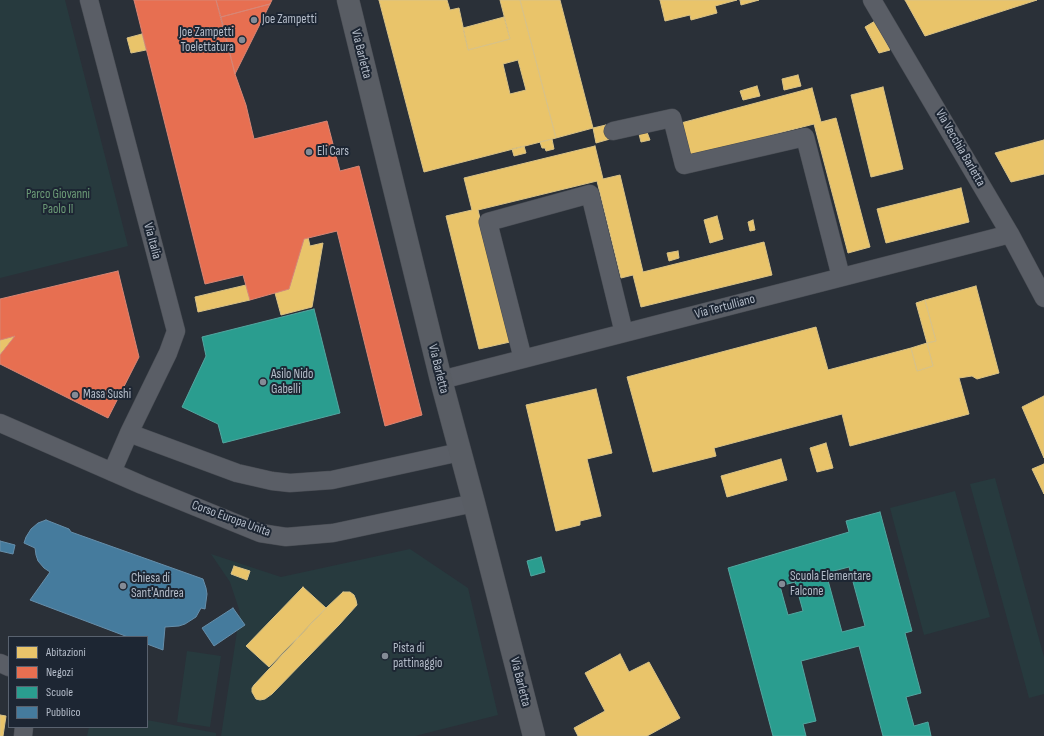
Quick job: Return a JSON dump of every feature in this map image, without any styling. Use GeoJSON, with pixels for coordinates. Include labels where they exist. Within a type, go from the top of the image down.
{"type":"FeatureCollection","features":[{"type":"Feature","properties":{"kind":"main road","name":"Via Barletta"},"geometry":{"type":"LineString","coordinates":[[348,0],[441,380],[534,736]]}},
{"type":"Feature","properties":{"kind":"street","name":"Via Italia"},"geometry":{"type":"LineString","coordinates":[[89,0],[176,331],[168,353],[129,433],[112,472]]}},
{"type":"Feature","properties":{"kind":"street","name":"Via Vecchia Barletta"},"geometry":{"type":"LineString","coordinates":[[872,0],[1010,234],[1044,298]]}},
{"type":"Feature","properties":{"kind":"street"},"geometry":{"type":"LineString","coordinates":[[613,132],[672,118],[684,165],[805,137],[841,277]]}},
{"type":"Feature","properties":{"kind":"street"},"geometry":{"type":"LineString","coordinates":[[522,360],[488,222],[590,194],[624,333]]}},
{"type":"Feature","properties":{"kind":"street","name":"Via Tertulliano"},"geometry":{"type":"LineString","coordinates":[[441,380],[1010,234]]}},
{"type":"Feature","properties":{"kind":"street","name":"Corso Europa Unita"},"geometry":{"type":"LineString","coordinates":[[0,423],[142,485],[260,533],[286,537],[333,533],[474,503]]}},
{"type":"Feature","properties":{"kind":"street"},"geometry":{"type":"LineString","coordinates":[[129,433],[237,473],[272,481],[290,483],[332,480],[460,452]]}},
{"type":"Feature","properties":{"kind":"green space","name":"Parco Giovanni Paolo II"},"geometry":{"type":"Polygon","coordinates":[[[0,0],[65,0],[128,246],[0,278],[0,0]]]}},
{"type":"Feature","properties":{"kind":"green space"},"geometry":{"type":"Polygon","coordinates":[[[995,478],[1044,657],[1044,694],[1029,698],[970,484],[995,478]]]}},
{"type":"Feature","properties":{"kind":"green space"},"geometry":{"type":"Polygon","coordinates":[[[955,491],[990,617],[924,635],[890,508],[955,491]]]}},
{"type":"Feature","properties":{"kind":"green space"},"geometry":{"type":"Polygon","coordinates":[[[410,549],[468,588],[498,715],[415,736],[221,736],[240,612],[230,582],[211,554],[281,577],[410,549]]]}},
{"type":"Feature","properties":{"kind":"green space"},"geometry":{"type":"Polygon","coordinates":[[[187,651],[221,656],[210,727],[177,722],[187,651]]]}},
{"type":"Feature","properties":{"kind":"green space"},"geometry":{"type":"Polygon","coordinates":[[[148,720],[216,733],[216,736],[87,736],[89,728],[148,728],[148,720]]]}},
{"type":"Feature","properties":{"kind":"building: Abitazioni"},"geometry":{"type":"Polygon","coordinates":[[[379,0],[447,0],[450,10],[459,8],[468,50],[510,39],[500,0],[520,0],[556,138],[424,172],[379,0]],[[518,60],[503,64],[510,94],[526,90],[518,60]]]}},
{"type":"Feature","properties":{"kind":"building: Abitazioni"},"geometry":{"type":"Polygon","coordinates":[[[520,0],[560,0],[593,128],[556,138],[520,0]]]}},
{"type":"Feature","properties":{"kind":"building: Abitazioni"},"geometry":{"type":"Polygon","coordinates":[[[660,0],[737,0],[715,6],[717,13],[691,20],[690,15],[665,21],[660,0]]]}},
{"type":"Feature","properties":{"kind":"building: Abitazioni"},"geometry":{"type":"Polygon","coordinates":[[[740,0],[759,0],[741,5],[740,0]]]}},
{"type":"Feature","properties":{"kind":"building: Abitazioni"},"geometry":{"type":"Polygon","coordinates":[[[905,0],[1037,0],[925,36],[905,0]]]}},
{"type":"Feature","properties":{"kind":"building: Abitazioni"},"geometry":{"type":"Polygon","coordinates":[[[504,17],[510,39],[468,50],[463,28],[504,17]]]}},
{"type":"Feature","properties":{"kind":"building: Abitazioni"},"geometry":{"type":"Polygon","coordinates":[[[875,21],[890,50],[879,53],[865,27],[875,21]]]}},
{"type":"Feature","properties":{"kind":"building: Abitazioni"},"geometry":{"type":"Polygon","coordinates":[[[142,34],[146,50],[131,53],[127,38],[142,34]]]}},
{"type":"Feature","properties":{"kind":"building: Abitazioni"},"geometry":{"type":"Polygon","coordinates":[[[798,75],[801,86],[784,90],[782,79],[798,75]]]}},
{"type":"Feature","properties":{"kind":"building: Abitazioni"},"geometry":{"type":"Polygon","coordinates":[[[757,86],[760,96],[743,100],[740,91],[757,86]]]}},
{"type":"Feature","properties":{"kind":"building: Abitazioni"},"geometry":{"type":"Polygon","coordinates":[[[883,87],[903,169],[871,177],[851,95],[883,87]]]}},
{"type":"Feature","properties":{"kind":"building: Abitazioni"},"geometry":{"type":"Polygon","coordinates":[[[812,88],[821,122],[836,118],[870,247],[848,253],[814,124],[690,156],[681,123],[812,88]]]}},
{"type":"Feature","properties":{"kind":"building: Abitazioni"},"geometry":{"type":"Polygon","coordinates":[[[606,125],[610,139],[596,143],[593,128],[606,125]]]}},
{"type":"Feature","properties":{"kind":"building: Abitazioni"},"geometry":{"type":"Polygon","coordinates":[[[647,132],[650,140],[641,142],[639,134],[647,132]]]}},
{"type":"Feature","properties":{"kind":"building: Abitazioni"},"geometry":{"type":"Polygon","coordinates":[[[552,139],[554,149],[546,151],[545,148],[542,148],[540,142],[552,139]]]}},
{"type":"Feature","properties":{"kind":"building: Abitazioni"},"geometry":{"type":"Polygon","coordinates":[[[1044,140],[1044,174],[1011,182],[995,153],[1044,140]]]}},
{"type":"Feature","properties":{"kind":"building: Abitazioni"},"geometry":{"type":"Polygon","coordinates":[[[524,146],[526,153],[514,156],[512,149],[524,146]]]}},
{"type":"Feature","properties":{"kind":"building: Abitazioni"},"geometry":{"type":"Polygon","coordinates":[[[595,146],[603,179],[620,175],[643,272],[764,242],[772,275],[641,307],[633,275],[621,278],[597,181],[478,210],[510,342],[479,349],[446,216],[472,210],[464,178],[595,146]]]}},
{"type":"Feature","properties":{"kind":"building: Abitazioni"},"geometry":{"type":"Polygon","coordinates":[[[961,188],[969,222],[886,243],[877,209],[961,188]]]}},
{"type":"Feature","properties":{"kind":"building: Abitazioni"},"geometry":{"type":"Polygon","coordinates":[[[717,216],[723,239],[710,243],[704,220],[717,216]]]}},
{"type":"Feature","properties":{"kind":"building: Abitazioni"},"geometry":{"type":"Polygon","coordinates":[[[753,220],[755,230],[750,231],[748,222],[753,220]]]}},
{"type":"Feature","properties":{"kind":"building: Abitazioni"},"geometry":{"type":"Polygon","coordinates":[[[308,237],[310,246],[323,243],[312,307],[281,315],[275,293],[289,289],[304,239],[308,237]]]}},
{"type":"Feature","properties":{"kind":"building: Abitazioni"},"geometry":{"type":"Polygon","coordinates":[[[678,251],[679,258],[669,261],[667,253],[678,251]]]}},
{"type":"Feature","properties":{"kind":"building: Abitazioni"},"geometry":{"type":"Polygon","coordinates":[[[246,285],[250,300],[198,312],[195,297],[246,285]]]}},
{"type":"Feature","properties":{"kind":"building: Abitazioni"},"geometry":{"type":"Polygon","coordinates":[[[976,286],[999,373],[977,379],[972,376],[959,378],[969,414],[850,446],[842,414],[714,448],[716,456],[653,472],[627,377],[816,327],[828,370],[911,348],[917,371],[933,366],[927,343],[936,341],[925,300],[976,286]]]}},
{"type":"Feature","properties":{"kind":"building: Abitazioni"},"geometry":{"type":"Polygon","coordinates":[[[925,300],[936,341],[927,343],[916,303],[925,300]]]}},
{"type":"Feature","properties":{"kind":"building: Abitazioni"},"geometry":{"type":"Polygon","coordinates":[[[15,336],[0,355],[0,340],[15,336]]]}},
{"type":"Feature","properties":{"kind":"building: Abitazioni"},"geometry":{"type":"Polygon","coordinates":[[[927,343],[933,366],[917,371],[911,348],[927,343]]]}},
{"type":"Feature","properties":{"kind":"building: Abitazioni"},"geometry":{"type":"Polygon","coordinates":[[[596,389],[612,453],[587,459],[601,516],[580,521],[580,525],[556,531],[526,405],[596,389]]]}},
{"type":"Feature","properties":{"kind":"building: Abitazioni"},"geometry":{"type":"Polygon","coordinates":[[[1044,396],[1044,458],[1022,407],[1044,396]]]}},
{"type":"Feature","properties":{"kind":"building: Abitazioni"},"geometry":{"type":"Polygon","coordinates":[[[826,443],[833,468],[817,472],[810,448],[826,443]]]}},
{"type":"Feature","properties":{"kind":"building: Abitazioni"},"geometry":{"type":"Polygon","coordinates":[[[781,459],[787,480],[727,497],[721,476],[781,459]]]}},
{"type":"Feature","properties":{"kind":"building: Abitazioni"},"geometry":{"type":"Polygon","coordinates":[[[1044,464],[1044,494],[1032,469],[1044,464]]]}},
{"type":"Feature","properties":{"kind":"building: Abitazioni"},"geometry":{"type":"Polygon","coordinates":[[[234,566],[250,571],[247,580],[231,574],[234,566]]]}},
{"type":"Feature","properties":{"kind":"building: Abitazioni"},"geometry":{"type":"Polygon","coordinates":[[[303,587],[326,608],[269,667],[246,646],[303,587]]]}},
{"type":"Feature","properties":{"kind":"building: Abitazioni"},"geometry":{"type":"Polygon","coordinates":[[[343,592],[350,592],[354,595],[357,605],[272,694],[265,699],[256,699],[252,692],[254,685],[326,608],[343,592]]]}},
{"type":"Feature","properties":{"kind":"building: Abitazioni"},"geometry":{"type":"Polygon","coordinates":[[[620,654],[629,672],[649,662],[680,718],[647,736],[578,736],[574,728],[605,711],[585,673],[620,654]]]}},
{"type":"Feature","properties":{"kind":"building: Abitazioni"},"geometry":{"type":"Polygon","coordinates":[[[0,715],[6,716],[3,736],[0,736],[0,715]]]}},
{"type":"Feature","properties":{"kind":"building: Negozi"},"geometry":{"type":"Polygon","coordinates":[[[134,0],[216,0],[235,74],[246,105],[254,139],[327,121],[340,171],[359,166],[422,415],[385,426],[337,231],[304,239],[289,289],[250,300],[243,275],[205,284],[134,0]]]}},
{"type":"Feature","properties":{"kind":"building: Negozi"},"geometry":{"type":"Polygon","coordinates":[[[216,0],[272,0],[270,4],[221,17],[216,0]]]}},
{"type":"Feature","properties":{"kind":"building: Negozi"},"geometry":{"type":"Polygon","coordinates":[[[270,4],[235,74],[221,17],[270,4]]]}},
{"type":"Feature","properties":{"kind":"building: Negozi"},"geometry":{"type":"Polygon","coordinates":[[[118,271],[139,357],[108,418],[0,364],[0,355],[15,336],[0,340],[0,299],[118,271]]]}},
{"type":"Feature","properties":{"kind":"building: Scuole","name":"Asilo Nido Gabelli"},"geometry":{"type":"Polygon","coordinates":[[[314,309],[340,413],[223,443],[218,424],[182,407],[206,356],[202,337],[314,309]]]}},
{"type":"Feature","properties":{"kind":"building: Scuole"},"geometry":{"type":"Polygon","coordinates":[[[880,512],[912,631],[905,633],[921,693],[906,697],[914,726],[928,722],[931,736],[883,736],[859,646],[801,661],[816,721],[803,724],[806,736],[773,736],[728,568],[849,532],[846,521],[880,512]],[[849,567],[826,573],[842,632],[865,626],[849,567]],[[795,582],[780,586],[788,615],[803,611],[795,582]]]}},
{"type":"Feature","properties":{"kind":"building: Scuole"},"geometry":{"type":"Polygon","coordinates":[[[541,557],[545,572],[531,576],[527,561],[541,557]]]}},
{"type":"Feature","properties":{"kind":"building: Pubblico","name":"Chiesa di Sant'Andrea"},"geometry":{"type":"Polygon","coordinates":[[[46,520],[69,529],[71,532],[203,579],[207,594],[205,609],[201,608],[196,617],[185,624],[165,627],[163,650],[148,644],[148,636],[125,636],[30,600],[50,572],[38,561],[35,548],[24,543],[31,529],[38,523],[46,520]]]}},
{"type":"Feature","properties":{"kind":"building: Pubblico"},"geometry":{"type":"Polygon","coordinates":[[[0,541],[15,545],[13,554],[0,551],[0,541]]]}},
{"type":"Feature","properties":{"kind":"building: Pubblico"},"geometry":{"type":"Polygon","coordinates":[[[233,608],[245,625],[214,646],[202,628],[233,608]]]}},
{"type":"Feature","properties":{"kind":"place","name":"Joe Zampetti"},"geometry":{"type":"Point","coordinates":[254,20]}},
{"type":"Feature","properties":{"kind":"place","name":"Joe Zampetti Toelettatura"},"geometry":{"type":"Point","coordinates":[242,40]}},
{"type":"Feature","properties":{"kind":"place","name":"Eli Cars"},"geometry":{"type":"Point","coordinates":[309,152]}},
{"type":"Feature","properties":{"kind":"place","name":"Asilo Nido Gabelli"},"geometry":{"type":"Point","coordinates":[263,382]}},
{"type":"Feature","properties":{"kind":"place","name":"Masa Sushi"},"geometry":{"type":"Point","coordinates":[75,395]}},
{"type":"Feature","properties":{"kind":"place","name":"Scuola Elementare Falcone"},"geometry":{"type":"Point","coordinates":[782,584]}},
{"type":"Feature","properties":{"kind":"place","name":"Chiesa di Sant'Andrea"},"geometry":{"type":"Point","coordinates":[123,586]}},
{"type":"Feature","properties":{"kind":"place","name":"Pista di pattinaggio"},"geometry":{"type":"Point","coordinates":[385,656]}}]}
